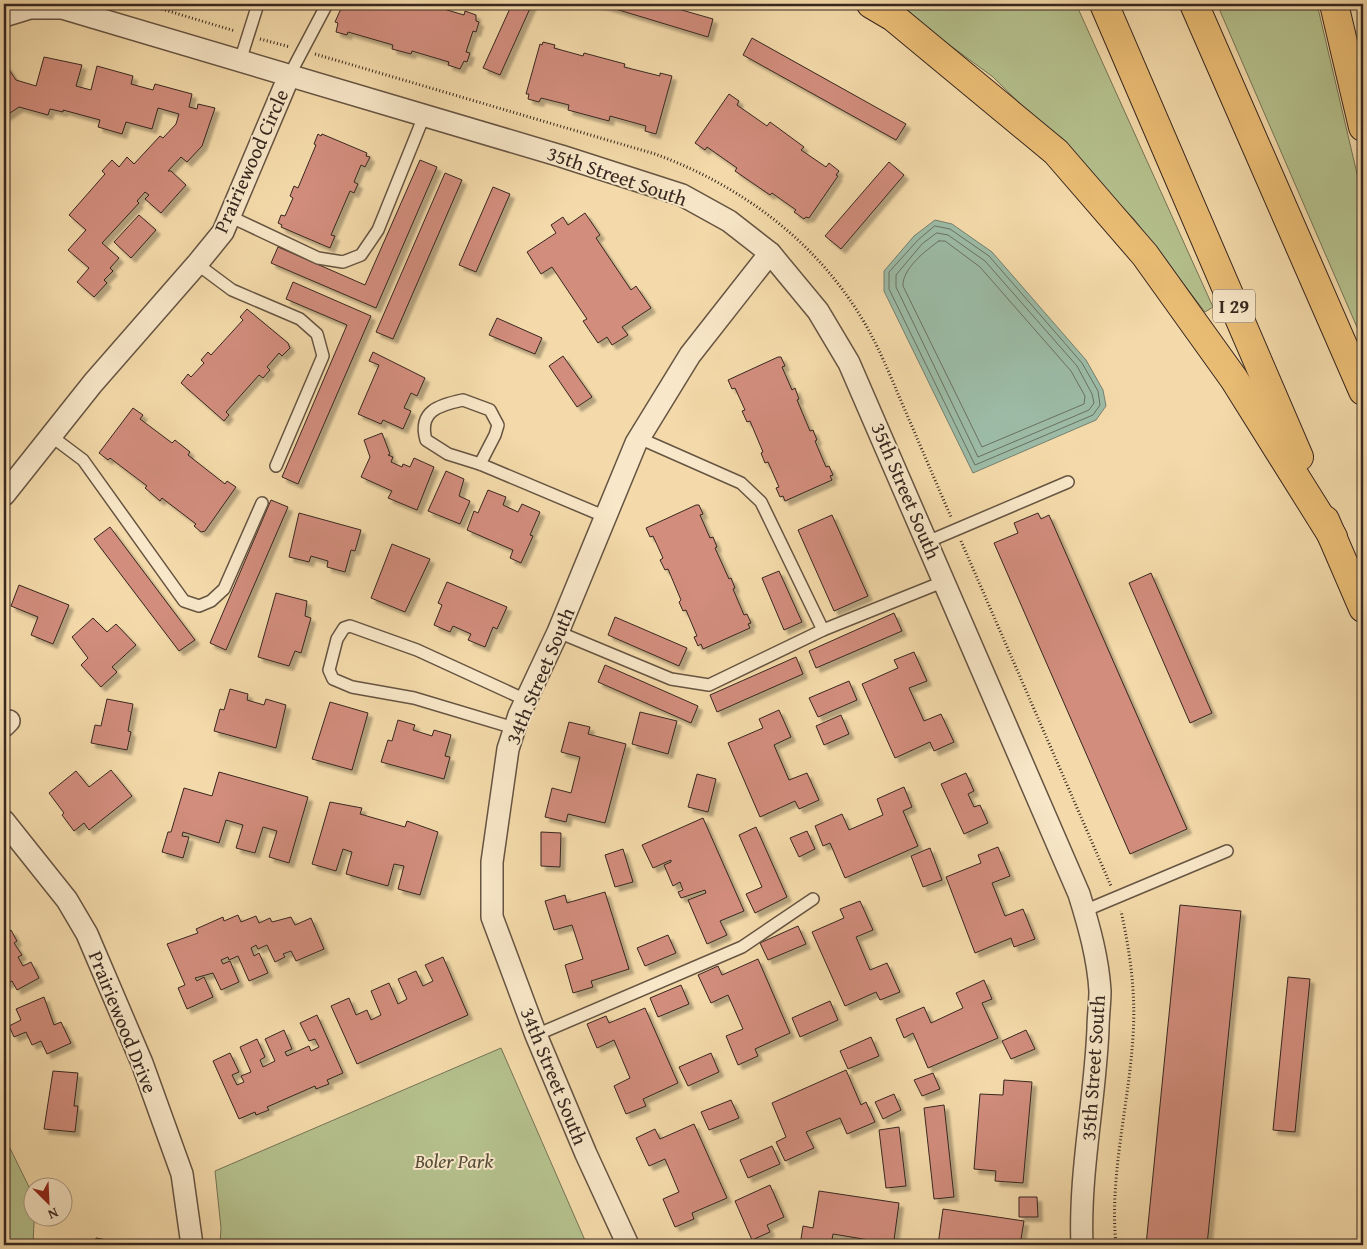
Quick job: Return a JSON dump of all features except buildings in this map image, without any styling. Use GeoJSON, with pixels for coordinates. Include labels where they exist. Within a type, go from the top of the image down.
{"type":"FeatureCollection","features":[{"type":"Feature","properties":{"kind":"highway"},"geometry":{"type":"LineString","coordinates":[[871,4],[893,17],[1056,152],[1145,255],[1234,379],[1333,537]]}},
{"type":"Feature","properties":{"kind":"highway","name":"I 29"},"geometry":{"type":"LineString","coordinates":[[1104,4],[1363,608]]}},
{"type":"Feature","properties":{"kind":"highway"},"geometry":{"type":"LineString","coordinates":[[1194,4],[1363,391]]}},
{"type":"Feature","properties":{"kind":"highway"},"geometry":{"type":"LineString","coordinates":[[1334,4],[1363,127]]}},
{"type":"Feature","properties":{"kind":"street","name":"Prairiewood Circle"},"geometry":{"type":"LineString","coordinates":[[4,16],[30,8],[61,6],[289,76],[223,232],[94,383],[4,495]]}},
{"type":"Feature","properties":{"kind":"street","name":"35th Street South"},"geometry":{"type":"LineString","coordinates":[[289,76],[682,195],[729,221],[770,253],[818,311],[836,339],[873,414],[1084,911],[1092,936],[1100,992],[1097,1052],[1083,1187],[1082,1245]]}},
{"type":"Feature","properties":{"kind":"street","name":"34th Street South"},"geometry":{"type":"LineString","coordinates":[[628,1245],[586,1154],[536,1035],[492,916],[492,862],[508,749],[514,728],[558,632],[639,438],[690,355],[770,253]]}},
{"type":"Feature","properties":{"kind":"street","name":"Prairiewood Drive"},"geometry":{"type":"LineString","coordinates":[[4,821],[67,900],[86,934],[142,1064],[182,1174],[192,1245]]}},
{"type":"Feature","properties":{"kind":"lane"},"geometry":{"type":"LineString","coordinates":[[240,61],[258,4]]}},
{"type":"Feature","properties":{"kind":"lane"},"geometry":{"type":"LineString","coordinates":[[289,76],[327,4]]}},
{"type":"Feature","properties":{"kind":"lane"},"geometry":{"type":"LineString","coordinates":[[229,216],[318,258],[343,262],[361,255],[378,230],[424,116]]}},
{"type":"Feature","properties":{"kind":"lane"},"geometry":{"type":"LineString","coordinates":[[197,264],[232,290],[300,319],[317,334],[323,356],[276,466]]}},
{"type":"Feature","properties":{"kind":"lane"},"geometry":{"type":"LineString","coordinates":[[480,464],[495,436],[498,424],[490,410],[463,400],[435,408],[426,418],[423,430],[426,440],[448,454],[480,464],[606,517]]}},
{"type":"Feature","properties":{"kind":"lane"},"geometry":{"type":"LineString","coordinates":[[51,436],[83,460],[184,601],[199,606],[212,601],[224,589],[262,503]]}},
{"type":"Feature","properties":{"kind":"lane"},"geometry":{"type":"LineString","coordinates":[[639,438],[741,483],[761,502],[823,630]]}},
{"type":"Feature","properties":{"kind":"lane"},"geometry":{"type":"LineString","coordinates":[[927,542],[1068,482]]}},
{"type":"Feature","properties":{"kind":"lane"},"geometry":{"type":"LineString","coordinates":[[558,632],[671,679],[709,685],[823,630],[945,581]]}},
{"type":"Feature","properties":{"kind":"lane"},"geometry":{"type":"LineString","coordinates":[[514,728],[414,698],[352,687],[333,680],[329,670],[337,639],[344,628],[350,626],[369,631],[418,650],[526,700]]}},
{"type":"Feature","properties":{"kind":"lane"},"geometry":{"type":"LineString","coordinates":[[1084,911],[1227,851]]}},
{"type":"Feature","properties":{"kind":"lane"},"geometry":{"type":"LineString","coordinates":[[536,1035],[742,947],[813,899]]}},
{"type":"Feature","properties":{"kind":"path"},"geometry":{"type":"LineString","coordinates":[[145,4],[655,154],[690,167],[752,202],[806,248],[841,288],[857,310],[886,365],[1120,910],[1133,983],[1134,1014],[1117,1188],[1116,1245]]}},
{"type":"Feature","properties":{"kind":"green space"},"geometry":{"type":"Polygon","coordinates":[[[894,4],[1076,4],[1213,307],[1205,312],[1134,219],[993,77],[894,4]]]}},
{"type":"Feature","properties":{"kind":"green space"},"geometry":{"type":"Polygon","coordinates":[[[1217,4],[1317,4],[1363,199],[1363,341],[1217,4]]]}},
{"type":"Feature","properties":{"kind":"green space","name":"Boler Park"},"geometry":{"type":"Polygon","coordinates":[[[501,1048],[587,1245],[220,1245],[221,1228],[215,1171],[501,1048]]]}},
{"type":"Feature","properties":{"kind":"green space"},"geometry":{"type":"Polygon","coordinates":[[[4,1136],[24,1176],[22,1176],[22,1226],[34,1226],[33,1245],[4,1245],[4,1136]]]}},
{"type":"Feature","properties":{"kind":"water"},"geometry":{"type":"Polygon","coordinates":[[[935,220],[952,224],[992,252],[1086,360],[1103,390],[1106,406],[1096,420],[973,473],[884,291],[884,271],[914,236],[935,220]]]}}]}
